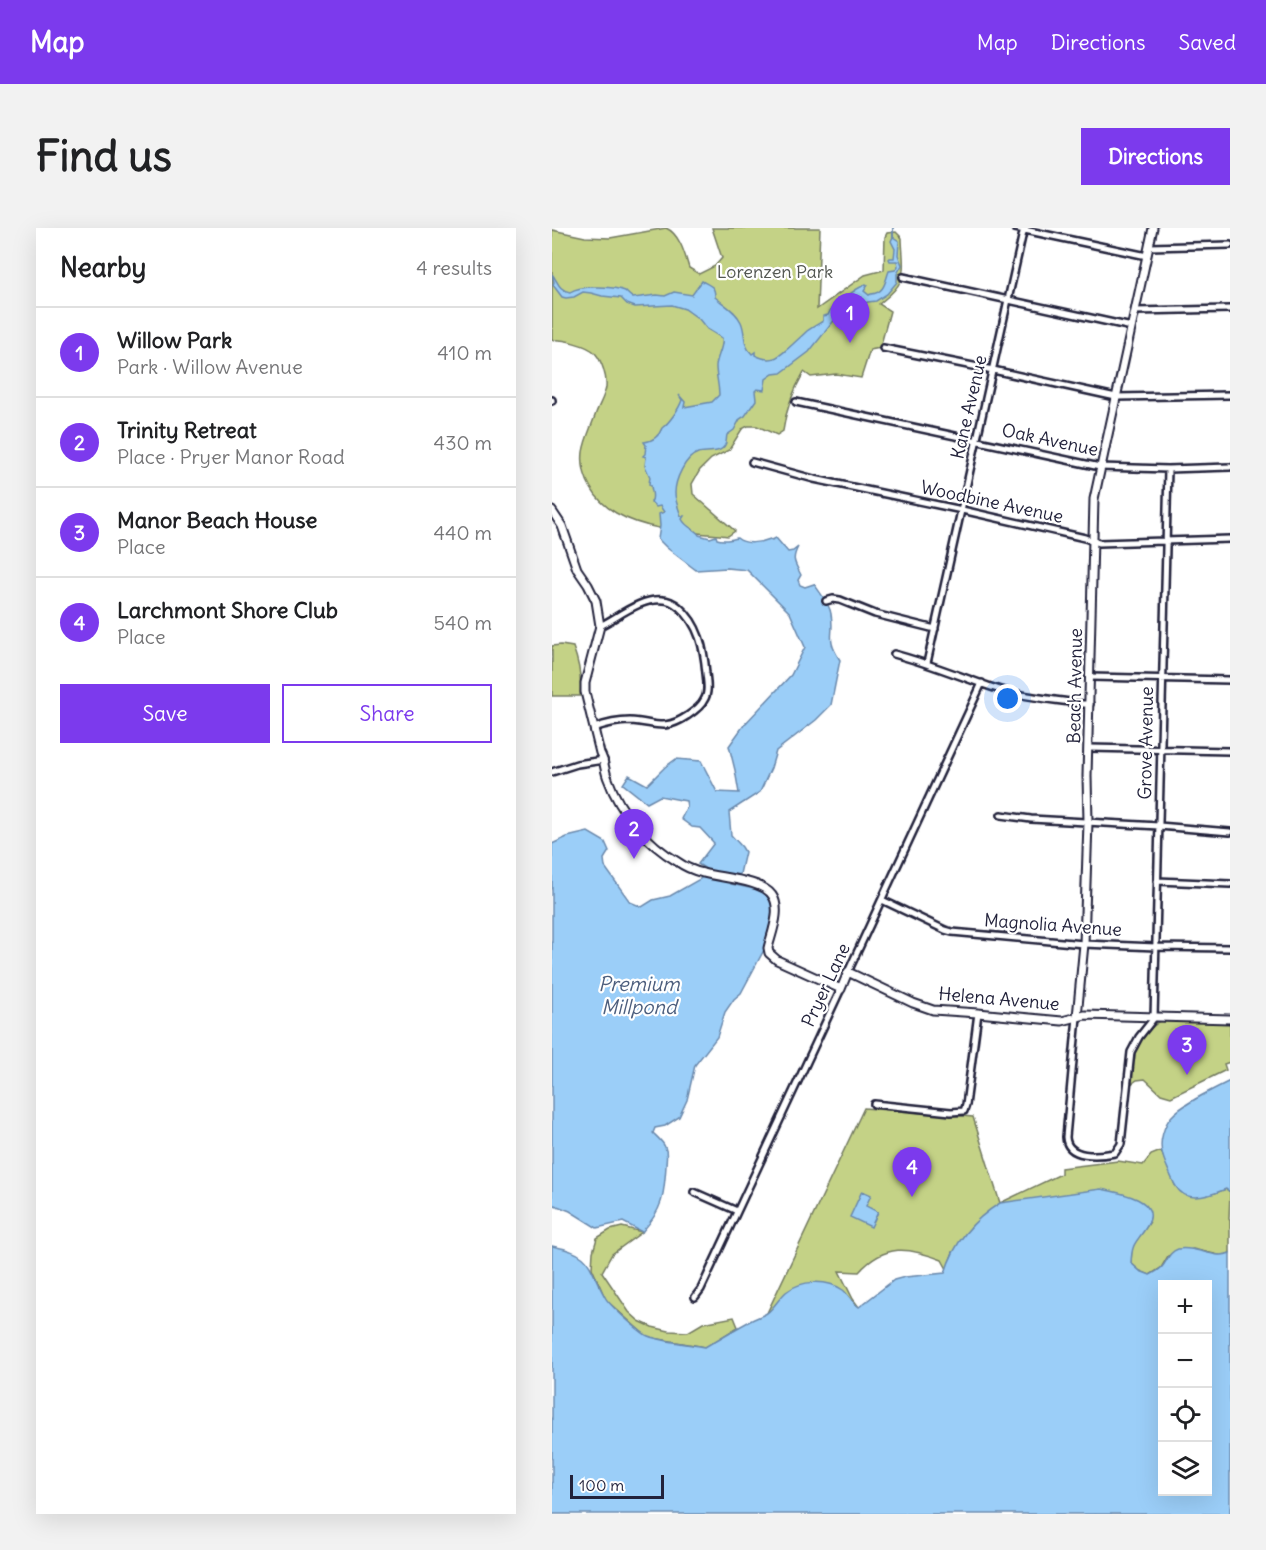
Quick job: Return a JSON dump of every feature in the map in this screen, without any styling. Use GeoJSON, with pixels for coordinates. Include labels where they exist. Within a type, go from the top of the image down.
{"type":"FeatureCollection","features":[{"type":"Feature","properties":{"kind":"street"},"geometry":{"type":"LineString","coordinates":[[1015,228],[1147,256]]}},
{"type":"Feature","properties":{"kind":"street","name":"Beach Avenue"},"geometry":{"type":"LineString","coordinates":[[1153,228],[1094,500],[1084,944],[1066,1137],[1067,1145],[1071,1149],[1087,1155],[1108,1155],[1118,1150],[1121,1143],[1131,1052],[1139,1036],[1154,1018]]}},
{"type":"Feature","properties":{"kind":"street","name":"Kane Avenue"},"geometry":{"type":"LineString","coordinates":[[927,663],[1024,229]]}},
{"type":"Feature","properties":{"kind":"street"},"geometry":{"type":"LineString","coordinates":[[1149,247],[1230,245]]}},
{"type":"Feature","properties":{"kind":"street"},"geometry":{"type":"LineString","coordinates":[[903,277],[1132,327]]}},
{"type":"Feature","properties":{"kind":"street"},"geometry":{"type":"LineString","coordinates":[[1135,311],[1230,309]]}},
{"type":"Feature","properties":{"kind":"street"},"geometry":{"type":"LineString","coordinates":[[883,348],[1116,397],[1230,395]]}},
{"type":"Feature","properties":{"kind":"street","name":"Oak Avenue"},"geometry":{"type":"LineString","coordinates":[[796,402],[1100,467],[1168,469],[1230,467]]}},
{"type":"Feature","properties":{"kind":"street","name":"Woodbine Avenue"},"geometry":{"type":"LineString","coordinates":[[752,462],[814,479],[962,510],[1099,543],[1230,539]]}},
{"type":"Feature","properties":{"kind":"street","name":"Grove Avenue"},"geometry":{"type":"LineString","coordinates":[[1154,1018],[1168,469]]}},
{"type":"Feature","properties":{"kind":"street"},"geometry":{"type":"LineString","coordinates":[[552,511],[562,526],[577,569],[596,601],[600,626],[585,683],[607,777],[627,815],[641,832],[679,863],[704,873],[757,884],[765,888],[772,895],[776,904],[768,948],[772,957],[841,988]]}},
{"type":"Feature","properties":{"kind":"street"},"geometry":{"type":"LineString","coordinates":[[594,728],[623,721],[664,726],[673,723],[702,704],[707,688],[702,643],[690,619],[674,603],[661,600],[643,602],[600,626]]}},
{"type":"Feature","properties":{"kind":"street"},"geometry":{"type":"LineString","coordinates":[[826,601],[840,600],[875,614],[935,629]]}},
{"type":"Feature","properties":{"kind":"street"},"geometry":{"type":"LineString","coordinates":[[894,654],[1010,692],[1089,704]]}},
{"type":"Feature","properties":{"kind":"street"},"geometry":{"type":"LineString","coordinates":[[1090,676],[1230,680]]}},
{"type":"Feature","properties":{"kind":"street","name":"Pryer Lane"},"geometry":{"type":"LineString","coordinates":[[695,1297],[738,1211],[982,683]]}},
{"type":"Feature","properties":{"kind":"street"},"geometry":{"type":"LineString","coordinates":[[1089,748],[1230,751]]}},
{"type":"Feature","properties":{"kind":"street"},"geometry":{"type":"LineString","coordinates":[[552,772],[577,764],[604,760]]}},
{"type":"Feature","properties":{"kind":"street"},"geometry":{"type":"LineString","coordinates":[[1001,815],[1230,832]]}},
{"type":"Feature","properties":{"kind":"street"},"geometry":{"type":"LineString","coordinates":[[1157,881],[1230,884]]}},
{"type":"Feature","properties":{"kind":"street","name":"Magnolia Avenue"},"geometry":{"type":"LineString","coordinates":[[882,900],[949,931],[1084,944],[1230,948]]}},
{"type":"Feature","properties":{"kind":"street","name":"Helena Avenue"},"geometry":{"type":"LineString","coordinates":[[848,972],[933,1010],[1062,1022],[1084,1015],[1230,1019]]}},
{"type":"Feature","properties":{"kind":"street"},"geometry":{"type":"LineString","coordinates":[[874,1104],[951,1112],[964,1111],[978,1013]]}},
{"type":"Feature","properties":{"kind":"street"},"geometry":{"type":"LineString","coordinates":[[694,1192],[738,1211]]}},
{"type":"Feature","properties":{"kind":"green space","name":"Lorenzen Park"},"geometry":{"type":"Polygon","coordinates":[[[666,228],[678,240],[689,268],[699,274],[715,266],[722,258],[712,228],[820,228],[817,309],[865,275],[884,270],[887,233],[896,232],[902,238],[902,277],[891,294],[879,304],[890,311],[880,348],[870,350],[861,378],[836,374],[811,377],[804,372],[790,400],[783,431],[777,435],[757,426],[748,426],[742,429],[729,450],[711,459],[700,470],[692,484],[693,494],[735,531],[728,536],[656,528],[616,513],[602,502],[590,487],[584,470],[583,452],[605,390],[604,369],[598,356],[587,347],[562,340],[552,340],[552,230],[585,237],[610,238],[666,228]]]}},
{"type":"Feature","properties":{"kind":"green space"},"geometry":{"type":"Polygon","coordinates":[[[552,646],[573,647],[580,671],[580,696],[552,696],[552,646]]]}},
{"type":"Feature","properties":{"kind":"green space"},"geometry":{"type":"Polygon","coordinates":[[[1163,1020],[1230,1022],[1230,1062],[1224,1064],[1226,1070],[1171,1097],[1161,1094],[1145,1079],[1137,1080],[1130,1085],[1135,1051],[1149,1030],[1163,1020]]]}},
{"type":"Feature","properties":{"kind":"green space"},"geometry":{"type":"Polygon","coordinates":[[[864,1108],[973,1117],[1000,1203],[1061,1174],[1061,1168],[1118,1161],[1143,1165],[1151,1155],[1161,1151],[1175,1185],[1215,1193],[1226,1189],[1230,1192],[1230,1253],[1223,1256],[1193,1249],[1168,1256],[1161,1268],[1150,1275],[1140,1271],[1131,1263],[1132,1247],[1149,1223],[953,1252],[947,1269],[942,1260],[919,1252],[898,1250],[878,1256],[859,1272],[839,1271],[859,1307],[767,1313],[864,1108]]]}},
{"type":"Feature","properties":{"kind":"green space"},"geometry":{"type":"Polygon","coordinates":[[[622,1227],[642,1232],[612,1254],[602,1272],[629,1312],[639,1321],[669,1331],[688,1332],[703,1323],[734,1317],[738,1327],[706,1347],[647,1337],[606,1300],[592,1268],[597,1238],[610,1230],[622,1227]]]}},
{"type":"Feature","properties":{"kind":"water","name":"Premium Millpond"},"geometry":{"type":"Polygon","coordinates":[[[893,237],[899,241],[898,255],[902,265],[897,274],[897,282],[887,294],[876,301],[857,306],[836,318],[809,352],[781,373],[773,374],[766,379],[764,390],[755,391],[756,400],[734,430],[727,435],[723,448],[693,455],[685,464],[675,488],[676,502],[681,516],[684,516],[682,519],[699,535],[710,538],[716,536],[717,539],[722,540],[737,538],[753,543],[776,538],[788,552],[798,547],[794,558],[801,575],[798,580],[800,585],[805,587],[814,584],[827,602],[832,621],[833,646],[840,660],[831,705],[816,720],[776,751],[760,792],[729,812],[731,835],[745,852],[740,874],[735,875],[731,884],[763,891],[774,906],[765,948],[741,993],[725,1012],[717,1037],[695,1065],[687,1100],[679,1117],[665,1126],[655,1128],[653,1133],[664,1145],[667,1154],[661,1202],[642,1232],[623,1222],[597,1228],[570,1211],[552,1204],[552,844],[567,837],[588,832],[605,842],[609,851],[604,859],[605,867],[630,902],[642,907],[653,900],[670,896],[700,879],[706,869],[698,864],[714,843],[700,828],[692,827],[681,819],[687,807],[686,801],[660,796],[647,803],[623,784],[629,775],[647,785],[676,759],[701,761],[717,792],[739,793],[729,746],[744,725],[791,675],[805,647],[790,613],[747,570],[727,568],[696,570],[658,539],[659,514],[664,512],[660,506],[656,507],[651,502],[653,496],[649,484],[650,477],[645,466],[646,457],[643,456],[646,445],[644,442],[655,438],[668,423],[682,400],[679,395],[685,402],[684,407],[712,402],[719,395],[716,366],[722,338],[707,329],[699,319],[685,309],[672,305],[635,307],[627,304],[621,298],[583,292],[574,297],[562,297],[553,285],[552,274],[566,291],[589,287],[613,288],[625,291],[633,298],[665,296],[674,292],[692,295],[702,281],[712,287],[715,297],[739,318],[745,343],[752,354],[755,352],[755,355],[762,358],[772,359],[823,321],[823,316],[828,315],[831,309],[836,309],[853,291],[866,284],[868,285],[864,291],[869,295],[882,289],[889,271],[895,270],[898,266],[897,261],[889,259],[894,258],[895,249],[891,241],[893,237]]]}},
{"type":"Feature","properties":{"kind":"water"},"geometry":{"type":"Polygon","coordinates":[[[1230,1081],[1230,1192],[1226,1189],[1204,1196],[1187,1196],[1176,1187],[1164,1160],[1161,1143],[1164,1129],[1168,1120],[1176,1112],[1230,1081]]]}},
{"type":"Feature","properties":{"kind":"water"},"geometry":{"type":"Polygon","coordinates":[[[1101,1189],[1136,1198],[1149,1209],[1150,1217],[1147,1226],[1135,1243],[1132,1256],[1131,1263],[1140,1271],[1150,1275],[1162,1267],[1170,1254],[1178,1249],[1191,1249],[1218,1255],[1230,1253],[1230,1514],[552,1514],[552,1246],[575,1253],[588,1262],[608,1301],[646,1335],[705,1347],[767,1313],[786,1292],[799,1285],[814,1282],[837,1286],[859,1307],[894,1280],[945,1273],[966,1233],[1000,1203],[1101,1189]]]}},
{"type":"Feature","properties":{"kind":"water"},"geometry":{"type":"Polygon","coordinates":[[[862,1191],[871,1195],[866,1206],[878,1212],[871,1227],[850,1217],[862,1191]]]}},
{"type":"Feature","properties":{"kind":"waterway"},"geometry":{"type":"LineString","coordinates":[[893,228],[893,237]]}},
{"type":"Feature","properties":{"kind":"place","name":"Willow Park"},"geometry":{"type":"Point","coordinates":[850,343]}},
{"type":"Feature","properties":{"kind":"place","name":"Trinity Retreat"},"geometry":{"type":"Point","coordinates":[634,859]}},
{"type":"Feature","properties":{"kind":"place","name":"Manor Beach House"},"geometry":{"type":"Point","coordinates":[1187,1075]}},
{"type":"Feature","properties":{"kind":"place","name":"Larchmont Shore Club"},"geometry":{"type":"Point","coordinates":[912,1197]}}]}
